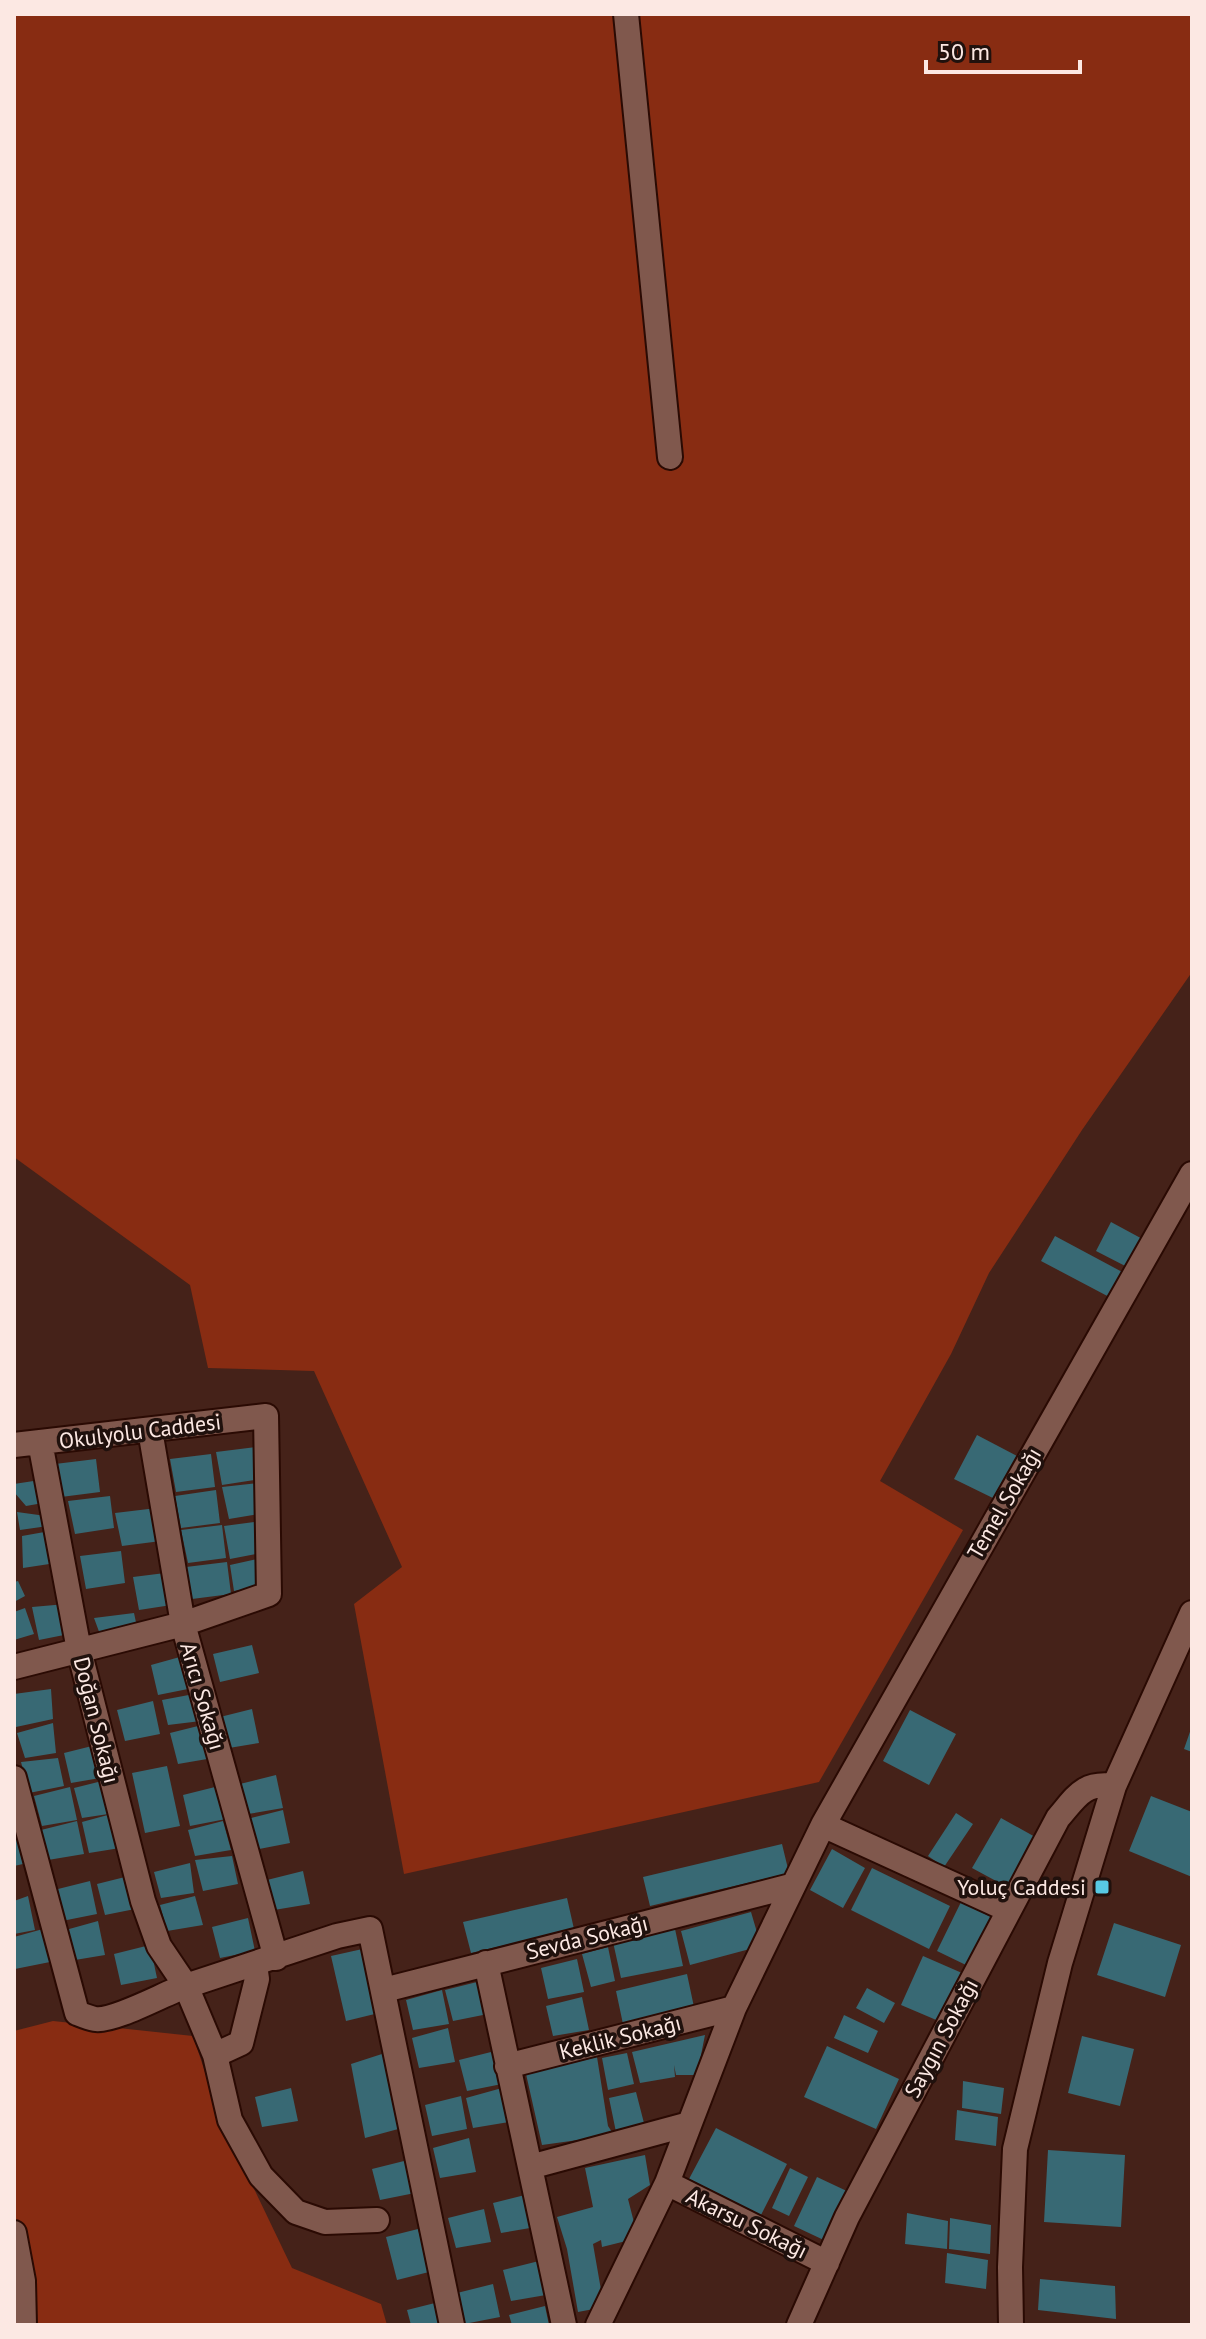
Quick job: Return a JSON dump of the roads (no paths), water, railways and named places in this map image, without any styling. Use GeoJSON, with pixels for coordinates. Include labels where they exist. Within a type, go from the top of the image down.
{"type":"FeatureCollection","features":[{"type":"Feature","properties":{"kind":"street"},"geometry":{"type":"LineString","coordinates":[[626,14],[670,457]]}},
{"type":"Feature","properties":{"kind":"street","name":"Temel Sokağı"},"geometry":{"type":"LineString","coordinates":[[598,2325],[667,2183],[734,2008],[791,1886],[1190,1180]]}},
{"type":"Feature","properties":{"kind":"street","name":"Okulyolu Caddesi"},"geometry":{"type":"LineString","coordinates":[[14,1445],[266,1416],[269,1594],[183,1624]]}},
{"type":"Feature","properties":{"kind":"street","name":"Arıcı Sokağı"},"geometry":{"type":"LineString","coordinates":[[150,1430],[183,1624],[265,1961]]}},
{"type":"Feature","properties":{"kind":"street","name":"Doğan Sokağı"},"geometry":{"type":"LineString","coordinates":[[40,1442],[79,1650],[143,1901],[159,1946],[186,1986],[215,2055],[230,2120],[261,2176],[296,2212],[325,2222],[377,2220]]}},
{"type":"Feature","properties":{"kind":"street"},"geometry":{"type":"LineString","coordinates":[[1011,2325],[1015,2149],[1060,1963],[1114,1786],[1183,1657],[1192,1613]]}},
{"type":"Feature","properties":{"kind":"street"},"geometry":{"type":"LineString","coordinates":[[14,1667],[183,1624]]}},
{"type":"Feature","properties":{"kind":"street"},"geometry":{"type":"LineString","coordinates":[[14,1778],[77,2013],[98,2020],[144,2005],[186,1986],[337,1936],[370,1929],[452,2325]]}},
{"type":"Feature","properties":{"kind":"street","name":"Saygın Sokağı"},"geometry":{"type":"LineString","coordinates":[[799,2325],[847,2217],[1058,1818],[1084,1788],[1099,1784],[1114,1786]]}},
{"type":"Feature","properties":{"kind":"street"},"geometry":{"type":"LineString","coordinates":[[823,1825],[1009,1910]]}},
{"type":"Feature","properties":{"kind":"street","name":"Sevda Sokağı"},"geometry":{"type":"LineString","coordinates":[[384,1990],[791,1886]]}},
{"type":"Feature","properties":{"kind":"street"},"geometry":{"type":"LineString","coordinates":[[215,2055],[241,2043],[257,1979],[265,1961]]}},
{"type":"Feature","properties":{"kind":"street"},"geometry":{"type":"LineString","coordinates":[[486,1963],[564,2325]]}},
{"type":"Feature","properties":{"kind":"street","name":"Keklik Sokağı"},"geometry":{"type":"LineString","coordinates":[[507,2066],[734,2008]]}},
{"type":"Feature","properties":{"kind":"street"},"geometry":{"type":"LineString","coordinates":[[530,2167],[689,2124]]}},
{"type":"Feature","properties":{"kind":"street","name":"Akarsu Sokağı"},"geometry":{"type":"LineString","coordinates":[[667,2183],[827,2263]]}},
{"type":"Feature","properties":{"kind":"street"},"geometry":{"type":"LineString","coordinates":[[14,2233],[23,2281],[24,2325]]}},
{"type":"Feature","properties":{"kind":"place","name":"Yoluç Caddesi"},"geometry":{"type":"Point","coordinates":[1102,1887]}}]}
